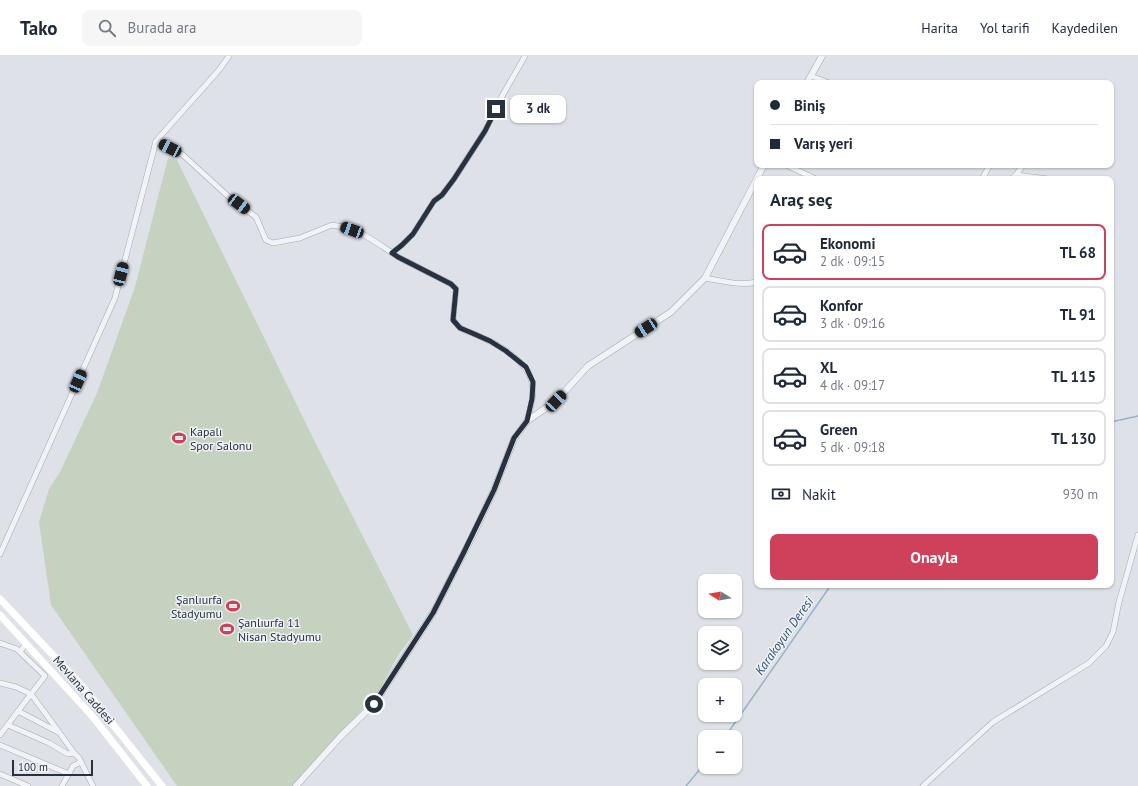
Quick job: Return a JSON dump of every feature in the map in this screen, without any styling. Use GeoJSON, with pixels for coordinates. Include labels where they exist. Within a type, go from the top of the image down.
{"type":"FeatureCollection","features":[{"type":"Feature","properties":{"kind":"main road","name":"Mevlana Caddesi"},"geometry":{"type":"LineString","coordinates":[[0,599],[82,687],[162,786]]}},
{"type":"Feature","properties":{"kind":"main road"},"geometry":{"type":"LineString","coordinates":[[0,615],[93,717],[147,786]]}},
{"type":"Feature","properties":{"kind":"street"},"geometry":{"type":"LineString","coordinates":[[0,554],[115,298],[156,141],[219,70],[229,56]]}},
{"type":"Feature","properties":{"kind":"street"},"geometry":{"type":"LineString","coordinates":[[392,253],[413,234],[434,201],[442,195],[454,179],[485,131],[501,98],[525,56]]}},
{"type":"Feature","properties":{"kind":"street"},"geometry":{"type":"LineString","coordinates":[[808,80],[822,56]]}},
{"type":"Feature","properties":{"kind":"street"},"geometry":{"type":"LineString","coordinates":[[811,76],[821,80]]}},
{"type":"Feature","properties":{"kind":"street"},"geometry":{"type":"LineString","coordinates":[[156,141],[183,154],[230,198],[256,217],[266,240],[273,243],[300,238],[332,225],[343,227],[361,233],[398,257],[451,284],[456,289],[453,320],[460,328],[490,341],[506,351],[526,367],[533,382],[532,399],[527,421]]}},
{"type":"Feature","properties":{"kind":"street"},"geometry":{"type":"LineString","coordinates":[[792,168],[810,176]]}},
{"type":"Feature","properties":{"kind":"street"},"geometry":{"type":"LineString","coordinates":[[1016,175],[1022,168]]}},
{"type":"Feature","properties":{"kind":"street"},"geometry":{"type":"LineString","coordinates":[[1016,175],[1024,176]]}},
{"type":"Feature","properties":{"kind":"street"},"geometry":{"type":"LineString","coordinates":[[296,786],[341,736],[374,704],[433,613],[494,490],[514,438],[527,421],[556,401],[588,366],[671,312],[706,278],[754,184]]}},
{"type":"Feature","properties":{"kind":"street"},"geometry":{"type":"LineString","coordinates":[[706,278],[723,282],[749,284],[754,283]]}},
{"type":"Feature","properties":{"kind":"street"},"geometry":{"type":"LineString","coordinates":[[923,786],[993,722],[1089,663],[1106,646],[1113,632],[1119,602],[1138,535]]}},
{"type":"Feature","properties":{"kind":"street"},"geometry":{"type":"LineString","coordinates":[[0,643],[17,649],[45,676],[0,735]]}},
{"type":"Feature","properties":{"kind":"street"},"geometry":{"type":"LineString","coordinates":[[20,652],[26,643]]}},
{"type":"Feature","properties":{"kind":"street"},"geometry":{"type":"LineString","coordinates":[[0,684],[16,687],[30,694],[81,762],[93,786]]}},
{"type":"Feature","properties":{"kind":"street"},"geometry":{"type":"LineString","coordinates":[[18,711],[59,732]]}},
{"type":"Feature","properties":{"kind":"street"},"geometry":{"type":"LineString","coordinates":[[8,725],[68,754],[74,753]]}},
{"type":"Feature","properties":{"kind":"street"},"geometry":{"type":"LineString","coordinates":[[0,745],[69,774]]}},
{"type":"Feature","properties":{"kind":"street"},"geometry":{"type":"LineString","coordinates":[[62,786],[73,766],[81,762]]}},
{"type":"Feature","properties":{"kind":"street"},"geometry":{"type":"LineString","coordinates":[[0,774],[28,786]]}},
{"type":"Feature","properties":{"kind":"green space"},"geometry":{"type":"Polygon","coordinates":[[[168,158],[177,160],[315,442],[413,635],[399,654],[378,692],[293,786],[177,786],[51,605],[39,522],[49,489],[60,472],[97,393],[135,287],[168,158]]]}},
{"type":"Feature","properties":{"kind":"waterway","name":"Karakoyun Deresi"},"geometry":{"type":"LineString","coordinates":[[1114,421],[1138,416]]}},
{"type":"Feature","properties":{"kind":"waterway","name":"Karakoyun Deresi"},"geometry":{"type":"LineString","coordinates":[[730,730],[829,588]]}},
{"type":"Feature","properties":{"kind":"waterway","name":"Karakoyun Deresi"},"geometry":{"type":"LineString","coordinates":[[686,786],[698,771]]}},
{"type":"Feature","properties":{"kind":"place","name":"Kapalı Spor Salonu"},"geometry":{"type":"Point","coordinates":[179,438]}},
{"type":"Feature","properties":{"kind":"place","name":"Şanlıurfa Stadyumu"},"geometry":{"type":"Point","coordinates":[233,606]}},
{"type":"Feature","properties":{"kind":"place","name":"Şanlıurfa 11 Nisan Stadyumu"},"geometry":{"type":"Point","coordinates":[227,629]}},
{"type":"Feature","properties":{"kind":"route"},"geometry":{"type":"LineString","coordinates":[[374,704],[433,613],[494,490],[514,438],[527,421],[532,399],[533,382],[526,367],[506,351],[490,341],[460,328],[453,320],[456,289],[451,284],[392,253],[413,234],[434,201],[442,195],[454,179],[485,131],[496,109]]}}]}
